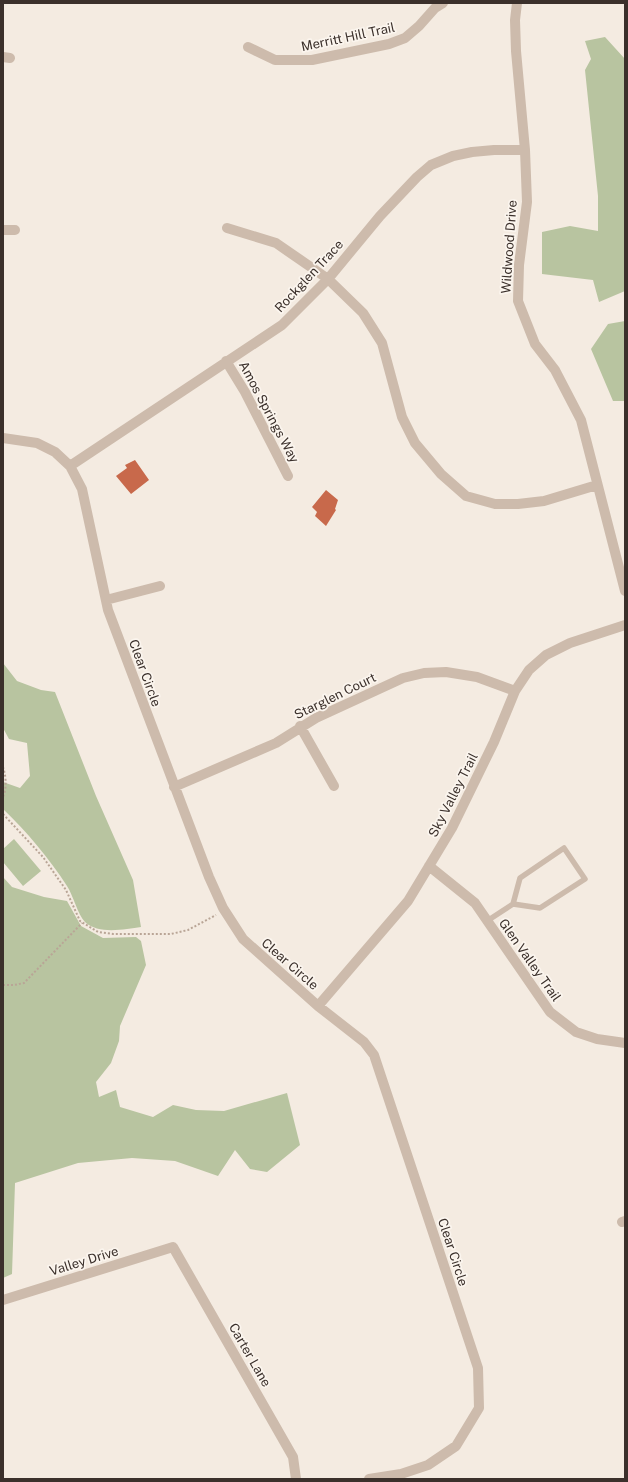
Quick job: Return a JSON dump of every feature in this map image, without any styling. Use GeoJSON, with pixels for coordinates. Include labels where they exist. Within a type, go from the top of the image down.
{"type":"FeatureCollection","features":[{"type":"Feature","properties":{"kind":"street","name":"Merritt Hill Trail"},"geometry":{"type":"LineString","coordinates":[[248,47],[275,60],[312,60],[390,44],[410,34],[435,8],[442,3]]}},
{"type":"Feature","properties":{"kind":"street","name":"Wildwood Drive"},"geometry":{"type":"LineString","coordinates":[[518,3],[515,20],[516,51],[525,150],[526,206],[519,265],[518,301],[535,344],[555,370],[580,420],[625,591]]}},
{"type":"Feature","properties":{"kind":"street","name":"Rockglen Trace"},"geometry":{"type":"LineString","coordinates":[[70,466],[282,325],[328,279],[380,216],[431,165],[453,156],[472,152],[525,150]]}},
{"type":"Feature","properties":{"kind":"street"},"geometry":{"type":"LineString","coordinates":[[226,228],[276,243],[328,279],[363,313],[382,344],[402,417],[415,443],[441,474],[466,496],[495,504],[518,504],[544,501],[597,485]]}},
{"type":"Feature","properties":{"kind":"street"},"geometry":{"type":"LineString","coordinates":[[3,230],[15,230]]}},
{"type":"Feature","properties":{"kind":"street","name":"Amos Springs Way"},"geometry":{"type":"LineString","coordinates":[[226,361],[245,392],[288,476]]}},
{"type":"Feature","properties":{"kind":"street","name":"Clear Circle"},"geometry":{"type":"LineString","coordinates":[[3,438],[37,443],[55,452],[70,466],[82,489],[108,610],[174,787],[223,908],[243,939],[318,1006],[364,1042],[373,1053],[478,1368],[479,1408],[456,1446],[428,1465],[401,1474],[369,1479]]}},
{"type":"Feature","properties":{"kind":"street"},"geometry":{"type":"LineString","coordinates":[[106,600],[160,586]]}},
{"type":"Feature","properties":{"kind":"street","name":"Sky Valley Trail"},"geometry":{"type":"LineString","coordinates":[[318,1006],[408,901],[452,828],[494,742],[515,691],[529,670],[546,655],[570,643],[625,625]]}},
{"type":"Feature","properties":{"kind":"street","name":"Starglen Court"},"geometry":{"type":"LineString","coordinates":[[174,787],[276,743],[300,726],[403,678],[424,673],[446,672],[477,677],[515,691]]}},
{"type":"Feature","properties":{"kind":"street"},"geometry":{"type":"LineString","coordinates":[[300,726],[334,786]]}},
{"type":"Feature","properties":{"kind":"street","name":"Glen Valley Trail"},"geometry":{"type":"LineString","coordinates":[[429,866],[475,903],[550,1012],[576,1032],[597,1039],[625,1043]]}},
{"type":"Feature","properties":{"kind":"street","name":"Valley Drive"},"geometry":{"type":"LineString","coordinates":[[3,1300],[173,1248]]}},
{"type":"Feature","properties":{"kind":"street","name":"Carter Lane"},"geometry":{"type":"LineString","coordinates":[[173,1248],[292,1457],[296,1479]]}},
{"type":"Feature","properties":{"kind":"lane"},"geometry":{"type":"LineString","coordinates":[[487,921],[513,904],[540,908],[585,879],[564,848],[520,878],[513,904]]}},
{"type":"Feature","properties":{"kind":"path"},"geometry":{"type":"LineString","coordinates":[[3,767],[5,791],[3,797]]}},
{"type":"Feature","properties":{"kind":"path"},"geometry":{"type":"LineString","coordinates":[[3,814],[43,857],[66,890],[82,923],[98,932],[106,934],[171,934],[188,930],[216,915]]}},
{"type":"Feature","properties":{"kind":"path"},"geometry":{"type":"LineString","coordinates":[[3,985],[24,983],[82,923]]}},
{"type":"Feature","properties":{"kind":"green space"},"geometry":{"type":"Polygon","coordinates":[[[605,37],[625,59],[625,291],[599,302],[593,280],[542,274],[542,232],[570,226],[598,231],[598,196],[585,70],[591,59],[585,41],[605,37]]]}},
{"type":"Feature","properties":{"kind":"green space"},"geometry":{"type":"Polygon","coordinates":[[[625,321],[625,401],[613,401],[591,349],[608,324],[625,321]]]}},
{"type":"Feature","properties":{"kind":"green space"},"geometry":{"type":"Polygon","coordinates":[[[3,663],[17,681],[41,690],[55,692],[96,796],[133,880],[141,927],[120,930],[105,930],[97,929],[85,922],[80,915],[69,890],[53,865],[21,827],[3,809],[3,782],[20,788],[30,776],[27,743],[9,739],[3,728],[3,663]]]}},
{"type":"Feature","properties":{"kind":"green space"},"geometry":{"type":"Polygon","coordinates":[[[14,839],[41,871],[23,886],[3,862],[3,849],[14,839]]]}},
{"type":"Feature","properties":{"kind":"green space"},"geometry":{"type":"Polygon","coordinates":[[[3,877],[12,887],[44,897],[67,901],[81,926],[103,938],[136,937],[141,941],[146,965],[120,1026],[119,1041],[111,1063],[96,1082],[99,1097],[116,1090],[120,1107],[153,1117],[173,1105],[196,1110],[224,1111],[287,1093],[300,1145],[267,1172],[250,1169],[235,1150],[218,1176],[175,1161],[132,1158],[78,1163],[15,1183],[12,1274],[3,1278],[3,877]]]}},
{"type":"Feature","properties":{"kind":"building"},"geometry":{"type":"Polygon","coordinates":[[[135,460],[149,480],[131,494],[116,476],[127,468],[125,465],[135,460]]]}},
{"type":"Feature","properties":{"kind":"building"},"geometry":{"type":"Polygon","coordinates":[[[326,490],[338,500],[336,510],[326,526],[315,516],[317,512],[312,507],[326,490]]]}}]}
